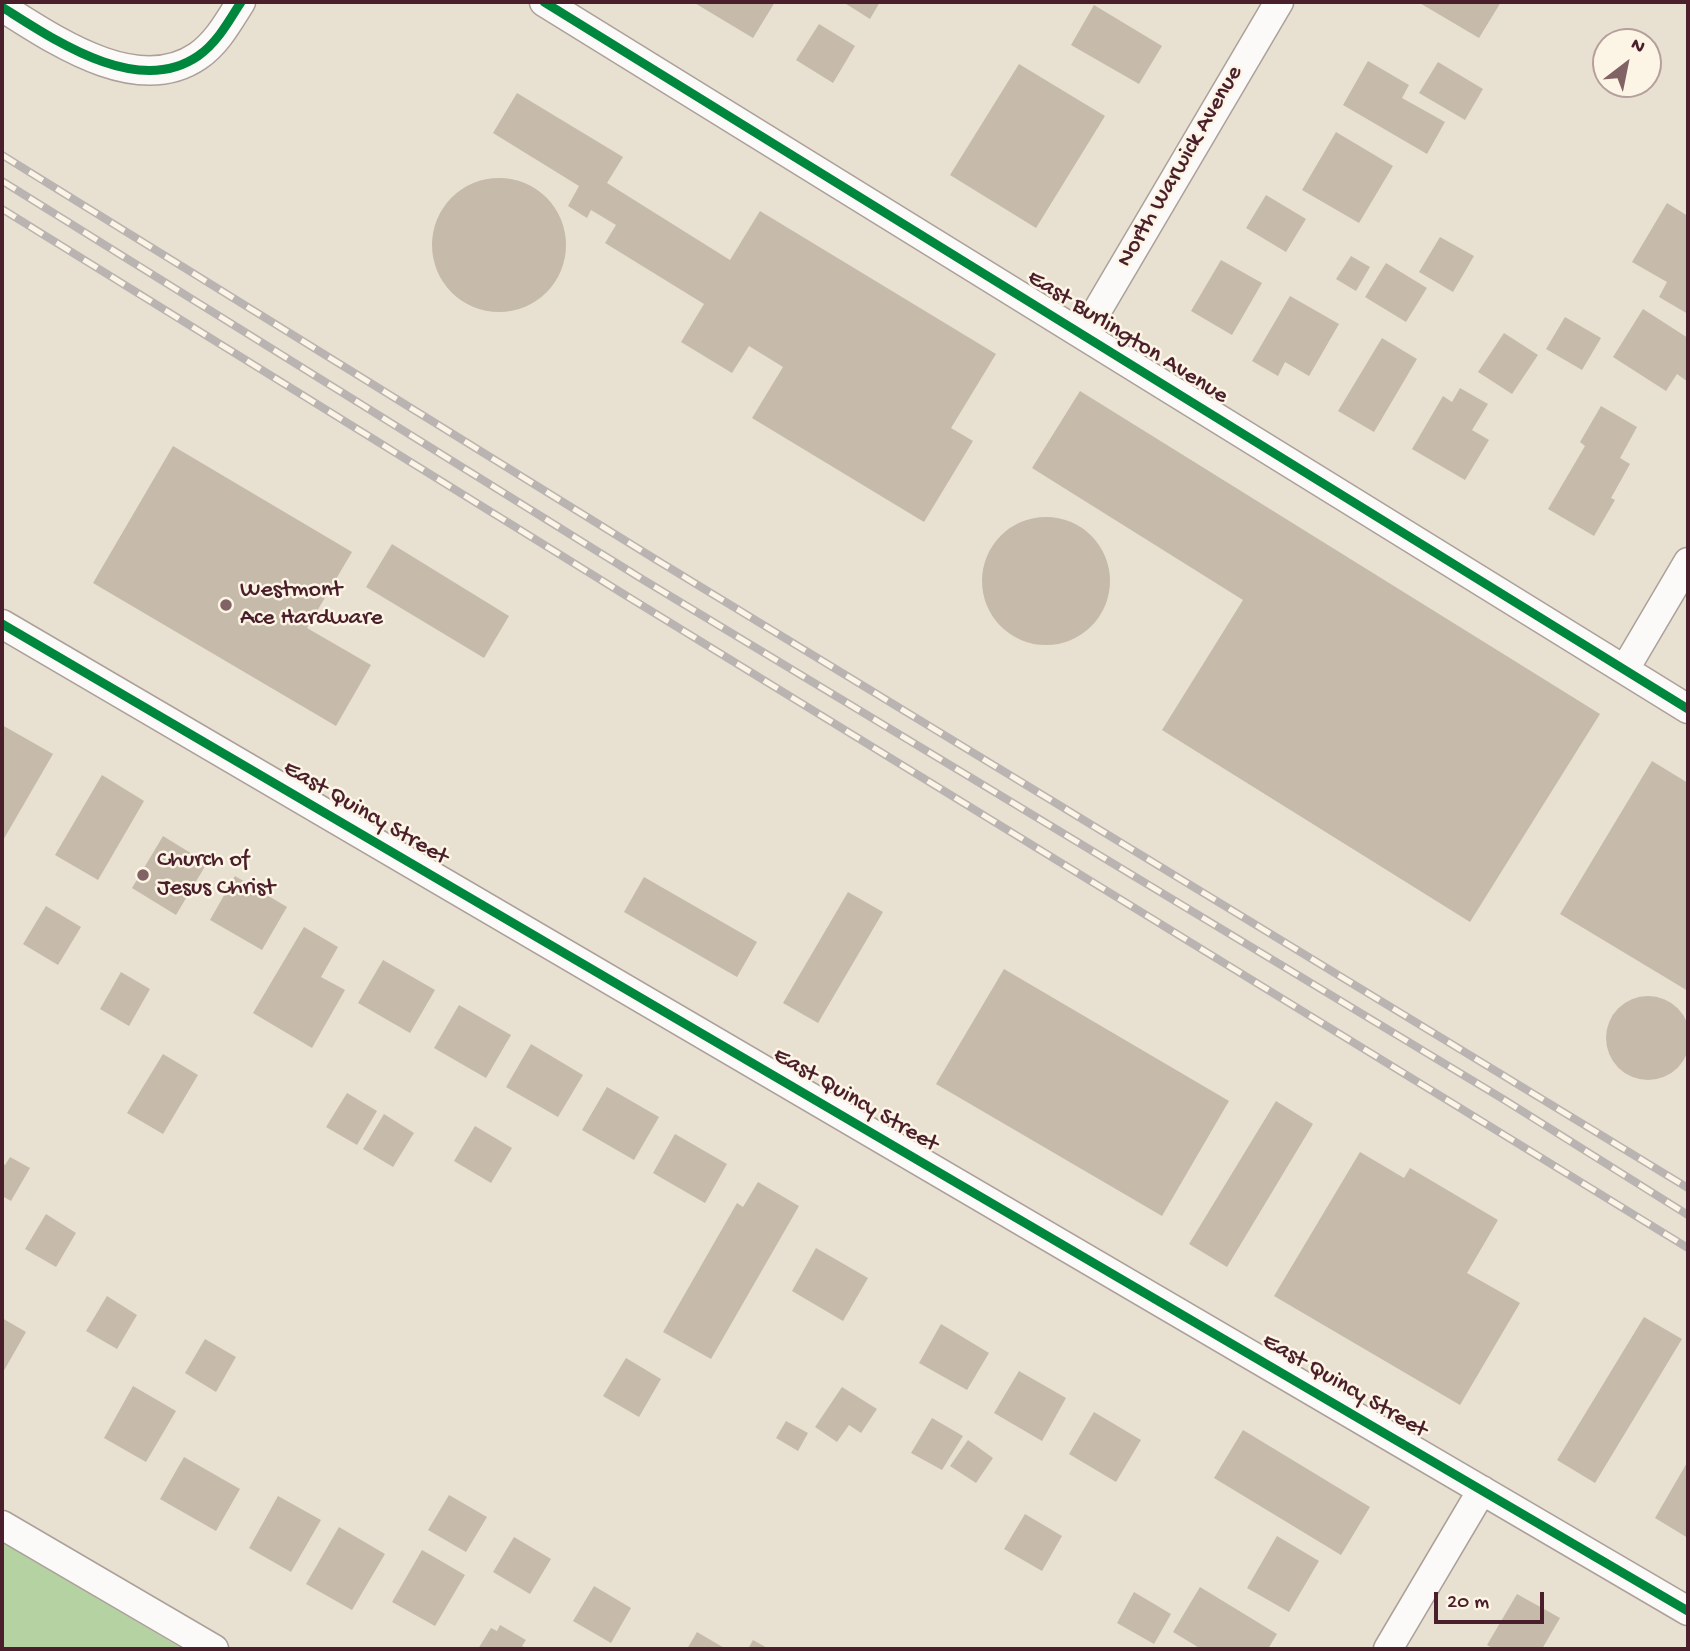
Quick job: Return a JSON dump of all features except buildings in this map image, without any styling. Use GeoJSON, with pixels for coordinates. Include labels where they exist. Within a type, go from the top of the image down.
{"type":"FeatureCollection","features":[{"type":"Feature","properties":{"kind":"street"},"geometry":{"type":"LineString","coordinates":[[2,6],[52,37],[114,66],[163,69],[198,56],[222,31],[241,2]]}},
{"type":"Feature","properties":{"kind":"street","name":"East Burlington Avenue"},"geometry":{"type":"LineString","coordinates":[[544,2],[812,169],[1084,333],[1688,709]]}},
{"type":"Feature","properties":{"kind":"street","name":"North Warwick Avenue"},"geometry":{"type":"LineString","coordinates":[[1084,333],[1279,2]]}},
{"type":"Feature","properties":{"kind":"street"},"geometry":{"type":"LineString","coordinates":[[1625,669],[1688,562]]}},
{"type":"Feature","properties":{"kind":"street","name":"East Quincy Street"},"geometry":{"type":"LineString","coordinates":[[2,624],[1688,1611]]}},
{"type":"Feature","properties":{"kind":"street"},"geometry":{"type":"LineString","coordinates":[[1388,1649],[1482,1490]]}},
{"type":"Feature","properties":{"kind":"street"},"geometry":{"type":"LineString","coordinates":[[2,1525],[214,1649]]}},
{"type":"Feature","properties":{"kind":"green space"},"geometry":{"type":"Polygon","coordinates":[[[2,1542],[183,1649],[2,1649],[2,1542]]]}},
{"type":"Feature","properties":{"kind":"railway"},"geometry":{"type":"LineString","coordinates":[[2,155],[655,559],[1688,1188]]}},
{"type":"Feature","properties":{"kind":"railway"},"geometry":{"type":"LineString","coordinates":[[2,181],[642,579],[1503,1099],[1688,1215]]}},
{"type":"Feature","properties":{"kind":"railway"},"geometry":{"type":"LineString","coordinates":[[2,209],[1688,1248]]}},
{"type":"Feature","properties":{"kind":"cycle path"},"geometry":{"type":"LineString","coordinates":[[2,7],[70,48],[123,67],[149,71],[174,67],[205,51],[241,2]]}},
{"type":"Feature","properties":{"kind":"cycle path"},"geometry":{"type":"LineString","coordinates":[[544,2],[1688,709]]}},
{"type":"Feature","properties":{"kind":"cycle path"},"geometry":{"type":"LineString","coordinates":[[2,624],[1688,1611]]}},
{"type":"Feature","properties":{"kind":"place","name":"Westmont Ace Hardware"},"geometry":{"type":"Point","coordinates":[226,605]}},
{"type":"Feature","properties":{"kind":"place","name":"Church of Jesus Christ"},"geometry":{"type":"Point","coordinates":[143,875]}}]}
